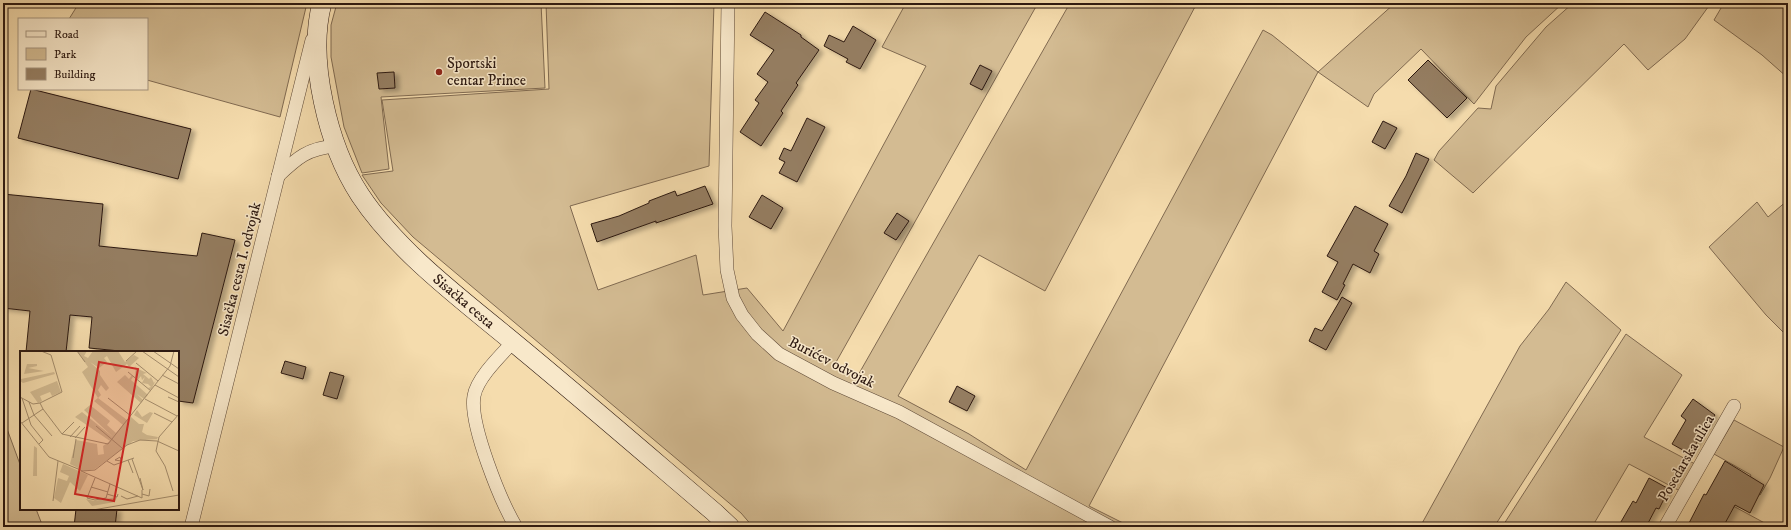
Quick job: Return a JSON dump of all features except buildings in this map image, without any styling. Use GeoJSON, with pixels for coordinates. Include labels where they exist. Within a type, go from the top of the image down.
{"type":"FeatureCollection","features":[{"type":"Feature","properties":{"kind":"main road","name":"Sisačka cesta"},"geometry":{"type":"LineString","coordinates":[[320,11],[317,48],[329,127],[336,146],[360,195],[390,231],[433,275],[730,527]]}},
{"type":"Feature","properties":{"kind":"street","name":"Burićev odvojak"},"geometry":{"type":"LineString","coordinates":[[728,3],[725,226],[727,270],[733,298],[742,314],[757,334],[779,354],[833,383],[899,412],[1110,527]]}},
{"type":"Feature","properties":{"kind":"street","name":"Sisačka cesta I. odvojak"},"geometry":{"type":"LineString","coordinates":[[191,527],[320,11]]}},
{"type":"Feature","properties":{"kind":"street"},"geometry":{"type":"LineString","coordinates":[[278,176],[296,158],[309,151],[336,146]]}},
{"type":"Feature","properties":{"kind":"street"},"geometry":{"type":"LineString","coordinates":[[513,342],[479,383],[474,396],[473,410],[480,437],[507,512],[516,527]]}},
{"type":"Feature","properties":{"kind":"street","name":"Posedarska ulica"},"geometry":{"type":"LineString","coordinates":[[1665,527],[1734,406]]}},
{"type":"Feature","properties":{"kind":"green space"},"geometry":{"type":"Polygon","coordinates":[[[79,3],[307,3],[280,117],[148,80],[148,18],[70,18],[79,3]]]}},
{"type":"Feature","properties":{"kind":"green space","name":"Sportski centar Prince"},"geometry":{"type":"Polygon","coordinates":[[[337,3],[541,3],[545,88],[381,97],[389,169],[362,173],[344,127],[331,57],[331,25],[337,3]]]}},
{"type":"Feature","properties":{"kind":"green space"},"geometry":{"type":"Polygon","coordinates":[[[546,3],[714,3],[709,166],[570,206],[598,290],[696,255],[703,295],[747,288],[783,331],[926,66],[882,47],[906,3],[1038,3],[835,364],[857,377],[1070,3],[1197,3],[1045,291],[979,255],[898,396],[969,434],[1026,470],[1263,30],[1272,35],[1318,72],[1089,506],[1131,527],[753,527],[741,513],[413,237],[381,203],[362,175],[393,171],[382,100],[549,89],[546,3]]]}},
{"type":"Feature","properties":{"kind":"green space"},"geometry":{"type":"Polygon","coordinates":[[[1395,3],[1563,3],[1526,37],[1474,104],[1421,49],[1374,94],[1368,107],[1318,72],[1395,3]]]}},
{"type":"Feature","properties":{"kind":"green space"},"geometry":{"type":"Polygon","coordinates":[[[1573,3],[1711,3],[1685,39],[1648,70],[1624,44],[1473,193],[1434,160],[1439,151],[1478,108],[1491,109],[1496,86],[1546,27],[1573,3]]]}},
{"type":"Feature","properties":{"kind":"green space"},"geometry":{"type":"Polygon","coordinates":[[[1724,3],[1788,3],[1788,78],[1762,55],[1714,20],[1724,3]]]}},
{"type":"Feature","properties":{"kind":"green space"},"geometry":{"type":"Polygon","coordinates":[[[1788,200],[1788,337],[1766,315],[1709,247],[1757,202],[1768,217],[1788,200]]]}},
{"type":"Feature","properties":{"kind":"green space"},"geometry":{"type":"Polygon","coordinates":[[[1566,282],[1621,330],[1494,527],[1420,527],[1520,346],[1549,309],[1566,282]]]}},
{"type":"Feature","properties":{"kind":"green space"},"geometry":{"type":"Polygon","coordinates":[[[1626,334],[1682,375],[1644,437],[1695,464],[1680,491],[1629,464],[1592,527],[1502,527],[1626,334]]]}},
{"type":"Feature","properties":{"kind":"green space"},"geometry":{"type":"Polygon","coordinates":[[[3,418],[20,464],[20,510],[36,510],[43,527],[3,527],[3,418]]]}},
{"type":"Feature","properties":{"kind":"green space"},"geometry":{"type":"Polygon","coordinates":[[[1734,420],[1784,447],[1770,478],[1760,495],[1744,488],[1751,475],[1714,454],[1734,420]]]}},
{"type":"Feature","properties":{"kind":"green space"},"geometry":{"type":"Polygon","coordinates":[[[1724,501],[1772,527],[1723,527],[1726,521],[1718,517],[1724,501]]]}},
{"type":"Feature","properties":{"kind":"place","name":"Sportski centar Prince"},"geometry":{"type":"Point","coordinates":[439,72]}}]}
